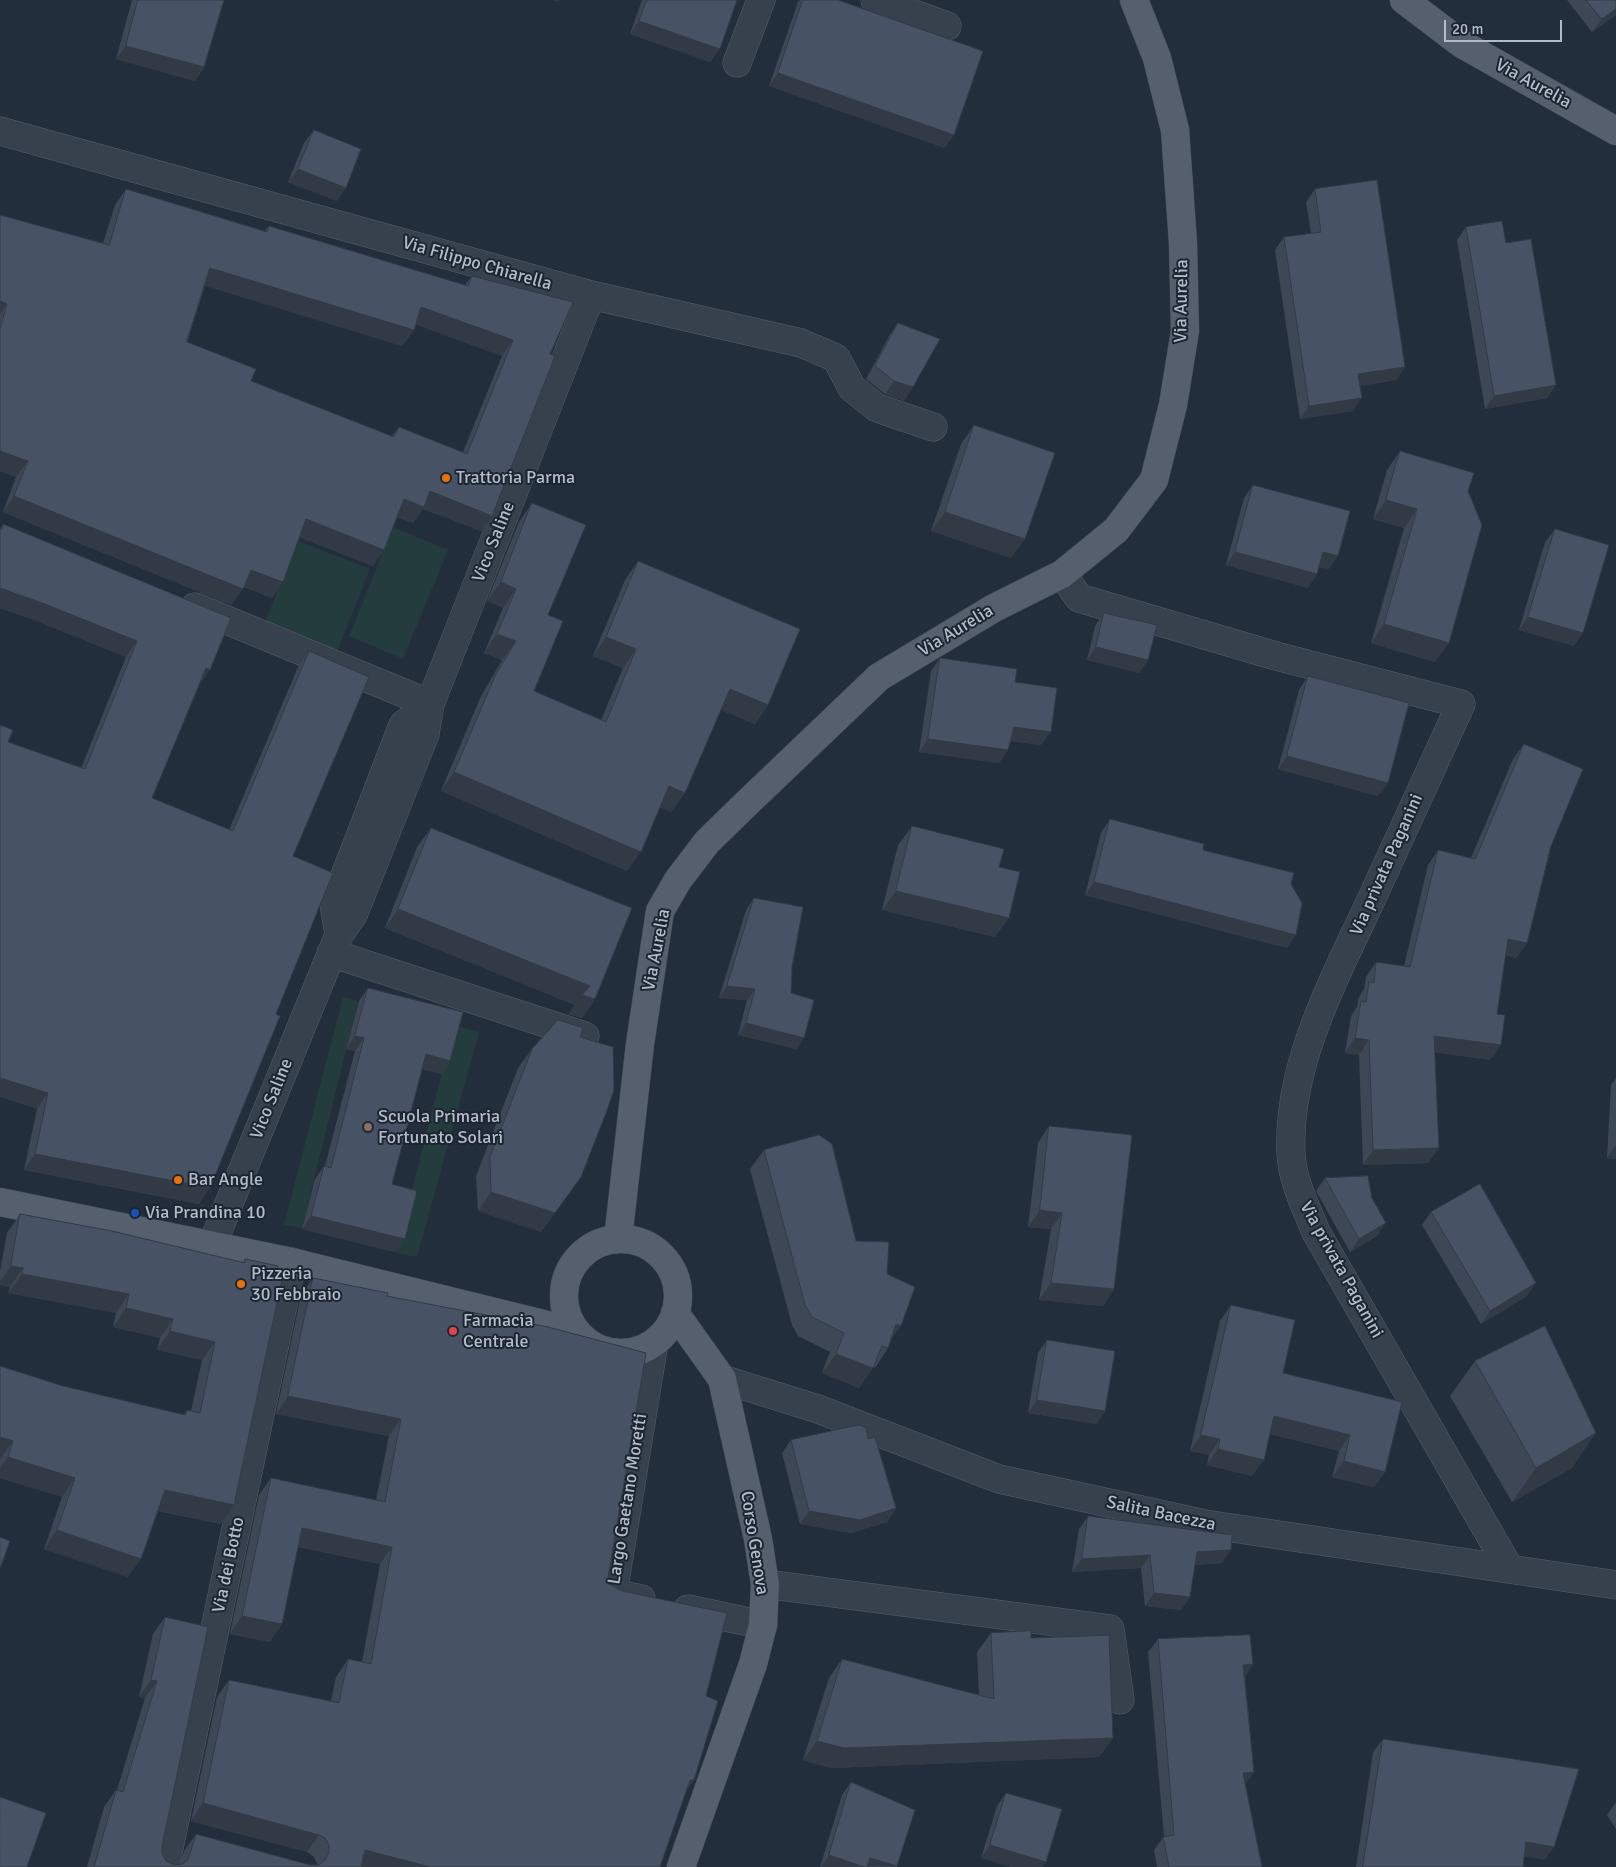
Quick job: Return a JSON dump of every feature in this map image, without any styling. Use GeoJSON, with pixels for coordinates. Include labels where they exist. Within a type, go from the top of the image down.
{"type":"FeatureCollection","features":[{"type":"Feature","properties":{"kind":"main road","name":"Via Aurelia"},"geometry":{"type":"LineString","coordinates":[[618,1239],[640,1044],[660,911],[678,880],[707,842],[879,677],[994,608],[1062,574],[1116,530],[1154,480],[1173,405],[1184,331],[1183,243],[1175,130],[1157,58],[1134,0]]}},
{"type":"Feature","properties":{"kind":"main road","name":"Via Aurelia"},"geometry":{"type":"LineString","coordinates":[[1404,0],[1462,44],[1616,131]]}},
{"type":"Feature","properties":{"kind":"main road"},"geometry":{"type":"LineString","coordinates":[[0,1202],[292,1262],[576,1332]]}},
{"type":"Feature","properties":{"kind":"main road"},"geometry":{"type":"LineString","coordinates":[[618,1239],[636,1241],[652,1249],[666,1261],[675,1277],[678,1295],[675,1313],[667,1330],[654,1343],[639,1351],[621,1354],[604,1351],[588,1343],[576,1332],[566,1313],[563,1292],[568,1272],[580,1256],[597,1244],[618,1239]]}},
{"type":"Feature","properties":{"kind":"main road","name":"Corso Genova"},"geometry":{"type":"LineString","coordinates":[[675,1313],[722,1379],[758,1540],[765,1584],[762,1624],[753,1664],[681,1867]]}},
{"type":"Feature","properties":{"kind":"street"},"geometry":{"type":"LineString","coordinates":[[737,63],[761,0]]}},
{"type":"Feature","properties":{"kind":"street"},"geometry":{"type":"LineString","coordinates":[[875,0],[947,26]]}},
{"type":"Feature","properties":{"kind":"street","name":"Via Filippo Chiarella"},"geometry":{"type":"LineString","coordinates":[[0,131],[591,295],[801,343],[836,358],[852,388],[878,408],[932,427]]}},
{"type":"Feature","properties":{"kind":"street","name":"Vico Saline"},"geometry":{"type":"LineString","coordinates":[[212,1245],[335,944],[354,913],[425,734],[430,704],[591,295]]}},
{"type":"Feature","properties":{"kind":"street","name":"Via privata Paganini"},"geometry":{"type":"LineString","coordinates":[[1062,574],[1079,598],[1276,656],[1461,704],[1313,1032],[1296,1091],[1291,1125],[1291,1155],[1300,1194],[1316,1232],[1508,1568]]}},
{"type":"Feature","properties":{"kind":"street"},"geometry":{"type":"LineString","coordinates":[[174,598],[430,704]]}},
{"type":"Feature","properties":{"kind":"street"},"geometry":{"type":"LineString","coordinates":[[335,944],[584,1036]]}},
{"type":"Feature","properties":{"kind":"street","name":"Via dei Botto"},"geometry":{"type":"LineString","coordinates":[[164,1867],[173,1832],[292,1262]]}},
{"type":"Feature","properties":{"kind":"street","name":"Largo Gaetano Moretti"},"geometry":{"type":"LineString","coordinates":[[654,1343],[613,1593],[762,1624]]}},
{"type":"Feature","properties":{"kind":"street","name":"Salita Bacezza"},"geometry":{"type":"LineString","coordinates":[[722,1379],[818,1409],[999,1479],[1205,1524],[1616,1585]]}},
{"type":"Feature","properties":{"kind":"street"},"geometry":{"type":"LineString","coordinates":[[765,1584],[1110,1629],[1120,1700]]}},
{"type":"Feature","properties":{"kind":"street"},"geometry":{"type":"LineString","coordinates":[[173,1832],[201,1840]]}},
{"type":"Feature","properties":{"kind":"green space"},"geometry":{"type":"Polygon","coordinates":[[[393,527],[448,550],[403,659],[349,636],[393,527]]]}},
{"type":"Feature","properties":{"kind":"green space"},"geometry":{"type":"Polygon","coordinates":[[[298,541],[370,569],[337,651],[265,622],[298,541]]]}},
{"type":"Feature","properties":{"kind":"green space"},"geometry":{"type":"Polygon","coordinates":[[[343,997],[358,1001],[302,1228],[284,1225],[343,997]]]}},
{"type":"Feature","properties":{"kind":"green space"},"geometry":{"type":"Polygon","coordinates":[[[454,1025],[479,1032],[417,1257],[396,1253],[454,1025]]]}},
{"type":"Feature","properties":{"kind":"building"},"geometry":{"type":"Polygon","coordinates":[[[138,0],[224,0],[204,67],[126,46],[138,0]]]}},
{"type":"Feature","properties":{"kind":"building"},"geometry":{"type":"Polygon","coordinates":[[[647,0],[737,0],[720,49],[639,21],[647,0]]]}},
{"type":"Feature","properties":{"kind":"building"},"geometry":{"type":"Polygon","coordinates":[[[803,0],[838,0],[983,51],[954,135],[778,73],[803,0]]]}},
{"type":"Feature","properties":{"kind":"building"},"geometry":{"type":"Polygon","coordinates":[[[1586,0],[1616,0],[1616,9],[1602,19],[1586,0]]]}},
{"type":"Feature","properties":{"kind":"building"},"geometry":{"type":"Polygon","coordinates":[[[314,130],[361,149],[346,188],[298,169],[314,130]]]}},
{"type":"Feature","properties":{"kind":"building"},"geometry":{"type":"Polygon","coordinates":[[[1377,180],[1405,367],[1358,374],[1362,398],[1309,406],[1284,237],[1321,232],[1315,189],[1377,180]]]}},
{"type":"Feature","properties":{"kind":"building"},"geometry":{"type":"Polygon","coordinates":[[[126,189],[267,232],[269,226],[468,286],[472,276],[573,302],[550,354],[555,356],[492,516],[430,491],[424,507],[404,499],[384,550],[306,519],[283,582],[251,570],[243,589],[14,496],[28,461],[0,451],[0,329],[7,304],[0,301],[0,215],[109,245],[126,189]],[[210,268],[187,342],[256,369],[251,381],[394,437],[399,427],[467,454],[513,340],[421,307],[414,330],[210,268]]]}},
{"type":"Feature","properties":{"kind":"building"},"geometry":{"type":"Polygon","coordinates":[[[1502,221],[1506,243],[1531,239],[1556,385],[1494,396],[1466,227],[1502,221]]]}},
{"type":"Feature","properties":{"kind":"building"},"geometry":{"type":"Polygon","coordinates":[[[898,323],[940,339],[913,387],[894,381],[875,366],[898,323]]]}},
{"type":"Feature","properties":{"kind":"building"},"geometry":{"type":"Polygon","coordinates":[[[974,425],[1055,453],[1025,539],[945,512],[974,425]]]}},
{"type":"Feature","properties":{"kind":"building"},"geometry":{"type":"Polygon","coordinates":[[[1400,451],[1474,473],[1468,491],[1482,525],[1449,643],[1384,624],[1417,509],[1386,500],[1400,451]]]}},
{"type":"Feature","properties":{"kind":"building"},"geometry":{"type":"Polygon","coordinates":[[[1253,485],[1350,511],[1338,556],[1323,552],[1317,574],[1235,552],[1253,485]]]}},
{"type":"Feature","properties":{"kind":"building"},"geometry":{"type":"Polygon","coordinates":[[[532,503],[586,525],[548,615],[563,621],[534,691],[606,722],[636,649],[606,637],[638,561],[800,629],[768,705],[730,689],[685,793],[669,786],[641,852],[454,772],[495,676],[516,641],[497,634],[516,589],[501,582],[532,503]]]}},
{"type":"Feature","properties":{"kind":"building"},"geometry":{"type":"Polygon","coordinates":[[[3,524],[231,618],[210,670],[206,668],[152,798],[233,831],[309,651],[369,677],[293,856],[333,873],[276,1014],[280,1016],[210,1188],[35,1154],[48,1093],[0,1078],[0,725],[13,730],[8,742],[85,769],[137,641],[0,588],[0,529],[2,529],[3,524]]]}},
{"type":"Feature","properties":{"kind":"building"},"geometry":{"type":"Polygon","coordinates":[[[1555,529],[1609,545],[1583,633],[1528,617],[1555,529]]]}},
{"type":"Feature","properties":{"kind":"building"},"geometry":{"type":"Polygon","coordinates":[[[1104,613],[1157,625],[1148,660],[1096,647],[1104,613]]]}},
{"type":"Feature","properties":{"kind":"building"},"geometry":{"type":"Polygon","coordinates":[[[940,658],[1017,669],[1015,682],[1057,688],[1051,732],[1014,727],[1008,750],[928,739],[940,658]]]}},
{"type":"Feature","properties":{"kind":"building"},"geometry":{"type":"Polygon","coordinates":[[[1308,676],[1409,703],[1388,783],[1287,756],[1308,676]]]}},
{"type":"Feature","properties":{"kind":"building"},"geometry":{"type":"Polygon","coordinates":[[[1524,744],[1583,769],[1551,846],[1527,943],[1508,939],[1497,1014],[1505,1015],[1501,1045],[1434,1036],[1439,1148],[1373,1150],[1369,1040],[1355,1038],[1361,1001],[1366,1002],[1369,982],[1374,983],[1376,962],[1410,967],[1438,850],[1475,859],[1524,744]]]}},
{"type":"Feature","properties":{"kind":"building"},"geometry":{"type":"Polygon","coordinates":[[[1110,819],[1204,844],[1203,850],[1294,873],[1291,884],[1302,903],[1296,935],[1094,882],[1110,819]]]}},
{"type":"Feature","properties":{"kind":"building"},"geometry":{"type":"Polygon","coordinates":[[[912,826],[1004,849],[999,867],[1020,872],[1009,918],[896,891],[912,826]]]}},
{"type":"Feature","properties":{"kind":"building"},"geometry":{"type":"Polygon","coordinates":[[[431,828],[632,908],[595,999],[582,995],[590,986],[398,909],[431,828]]]}},
{"type":"Feature","properties":{"kind":"building"},"geometry":{"type":"Polygon","coordinates":[[[754,898],[803,907],[792,967],[791,993],[814,1000],[804,1038],[746,1023],[755,989],[727,986],[754,898]]]}},
{"type":"Feature","properties":{"kind":"building","name":"Scuola Primaria Fortunato Solari"},"geometry":{"type":"Polygon","coordinates":[[[368,988],[463,1012],[450,1061],[426,1054],[392,1184],[417,1191],[405,1239],[311,1216],[324,1166],[331,1168],[364,1038],[355,1036],[368,988]]]}},
{"type":"Feature","properties":{"kind":"building"},"geometry":{"type":"Polygon","coordinates":[[[558,1020],[583,1028],[580,1037],[613,1047],[614,1090],[581,1177],[555,1213],[491,1192],[490,1157],[532,1049],[558,1020]]]}},
{"type":"Feature","properties":{"kind":"building"},"geometry":{"type":"Polygon","coordinates":[[[1049,1126],[1132,1135],[1114,1289],[1051,1283],[1062,1213],[1040,1210],[1049,1126]]]}},
{"type":"Feature","properties":{"kind":"building"},"geometry":{"type":"Polygon","coordinates":[[[819,1135],[832,1144],[856,1241],[889,1242],[887,1274],[915,1287],[901,1326],[896,1324],[888,1348],[882,1346],[873,1368],[836,1354],[844,1333],[812,1317],[805,1305],[764,1150],[819,1135]]]}},
{"type":"Feature","properties":{"kind":"building"},"geometry":{"type":"Polygon","coordinates":[[[1368,1176],[1372,1198],[1386,1223],[1359,1239],[1325,1178],[1368,1176]]]}},
{"type":"Feature","properties":{"kind":"building"},"geometry":{"type":"Polygon","coordinates":[[[1480,1184],[1536,1283],[1490,1311],[1431,1212],[1480,1184]]]}},
{"type":"Feature","properties":{"kind":"building"},"geometry":{"type":"Polygon","coordinates":[[[20,1214],[112,1231],[245,1263],[245,1259],[278,1266],[277,1269],[284,1270],[234,1505],[165,1490],[141,1559],[57,1530],[75,1478],[8,1457],[13,1441],[0,1437],[0,1366],[63,1386],[185,1415],[187,1410],[200,1413],[215,1342],[170,1331],[173,1319],[126,1308],[129,1294],[22,1274],[23,1268],[11,1266],[20,1214]]]}},
{"type":"Feature","properties":{"kind":"building"},"geometry":{"type":"Polygon","coordinates":[[[313,1278],[388,1293],[387,1296],[548,1327],[646,1353],[607,1583],[622,1591],[727,1613],[706,1696],[718,1701],[694,1780],[690,1780],[660,1867],[430,1867],[365,1850],[361,1867],[94,1867],[116,1790],[123,1792],[157,1681],[151,1680],[165,1617],[208,1627],[162,1846],[162,1854],[166,1861],[174,1865],[182,1864],[188,1860],[196,1834],[310,1865],[319,1865],[329,1853],[329,1845],[325,1838],[319,1835],[203,1803],[229,1680],[339,1703],[348,1659],[371,1664],[392,1547],[302,1528],[282,1624],[242,1616],[271,1478],[385,1502],[401,1419],[288,1396],[313,1278]]]}},
{"type":"Feature","properties":{"kind":"building"},"geometry":{"type":"Polygon","coordinates":[[[1231,1305],[1295,1320],[1283,1373],[1402,1402],[1385,1472],[1344,1461],[1350,1435],[1274,1416],[1264,1460],[1218,1449],[1220,1439],[1201,1435],[1231,1305]]]}},
{"type":"Feature","properties":{"kind":"building"},"geometry":{"type":"Polygon","coordinates":[[[1545,1326],[1596,1433],[1536,1468],[1475,1361],[1545,1326]]]}},
{"type":"Feature","properties":{"kind":"building"},"geometry":{"type":"Polygon","coordinates":[[[1047,1340],[1115,1351],[1105,1411],[1037,1400],[1047,1340]]]}},
{"type":"Feature","properties":{"kind":"building"},"geometry":{"type":"Polygon","coordinates":[[[859,1425],[866,1428],[868,1439],[875,1437],[896,1508],[860,1520],[809,1511],[791,1440],[859,1425]]]}},
{"type":"Feature","properties":{"kind":"building"},"geometry":{"type":"Polygon","coordinates":[[[1088,1516],[1232,1535],[1231,1550],[1197,1552],[1190,1597],[1154,1593],[1150,1555],[1082,1559],[1088,1516]]]}},
{"type":"Feature","properties":{"kind":"building"},"geometry":{"type":"Polygon","coordinates":[[[0,1537],[10,1541],[0,1569],[0,1537]]]}},
{"type":"Feature","properties":{"kind":"building"},"geometry":{"type":"Polygon","coordinates":[[[1031,1631],[1031,1638],[1109,1635],[1113,1738],[844,1748],[817,1741],[842,1659],[994,1699],[991,1633],[1031,1631]]]}},
{"type":"Feature","properties":{"kind":"building"},"geometry":{"type":"Polygon","coordinates":[[[1250,1635],[1253,1664],[1243,1665],[1254,1772],[1243,1773],[1262,1867],[1169,1867],[1163,1837],[1174,1835],[1158,1639],[1250,1635]]]}},
{"type":"Feature","properties":{"kind":"building"},"geometry":{"type":"Polygon","coordinates":[[[1383,1739],[1579,1769],[1554,1847],[1526,1842],[1523,1867],[1363,1867],[1383,1739]]]}},
{"type":"Feature","properties":{"kind":"building"},"geometry":{"type":"Polygon","coordinates":[[[851,1782],[915,1810],[897,1866],[870,1858],[867,1867],[864,1867],[829,1855],[851,1782]]]}},
{"type":"Feature","properties":{"kind":"building"},"geometry":{"type":"Polygon","coordinates":[[[1006,1793],[1062,1809],[1046,1862],[990,1845],[1006,1793]]]}},
{"type":"Feature","properties":{"kind":"building"},"geometry":{"type":"Polygon","coordinates":[[[0,1797],[46,1813],[27,1867],[0,1867],[0,1797]]]}},
{"type":"Feature","properties":{"kind":"place","name":"Trattoria Parma"},"geometry":{"type":"Point","coordinates":[446,478]}},
{"type":"Feature","properties":{"kind":"place","name":"Scuola Primaria Fortunato Solari"},"geometry":{"type":"Point","coordinates":[368,1127]}},
{"type":"Feature","properties":{"kind":"place","name":"Bar Angle"},"geometry":{"type":"Point","coordinates":[178,1180]}},
{"type":"Feature","properties":{"kind":"place","name":"Via Prandina 10"},"geometry":{"type":"Point","coordinates":[135,1213]}},
{"type":"Feature","properties":{"kind":"place","name":"Pizzeria 30 Febbraio"},"geometry":{"type":"Point","coordinates":[241,1284]}},
{"type":"Feature","properties":{"kind":"place","name":"Farmacia Centrale"},"geometry":{"type":"Point","coordinates":[453,1331]}}]}
